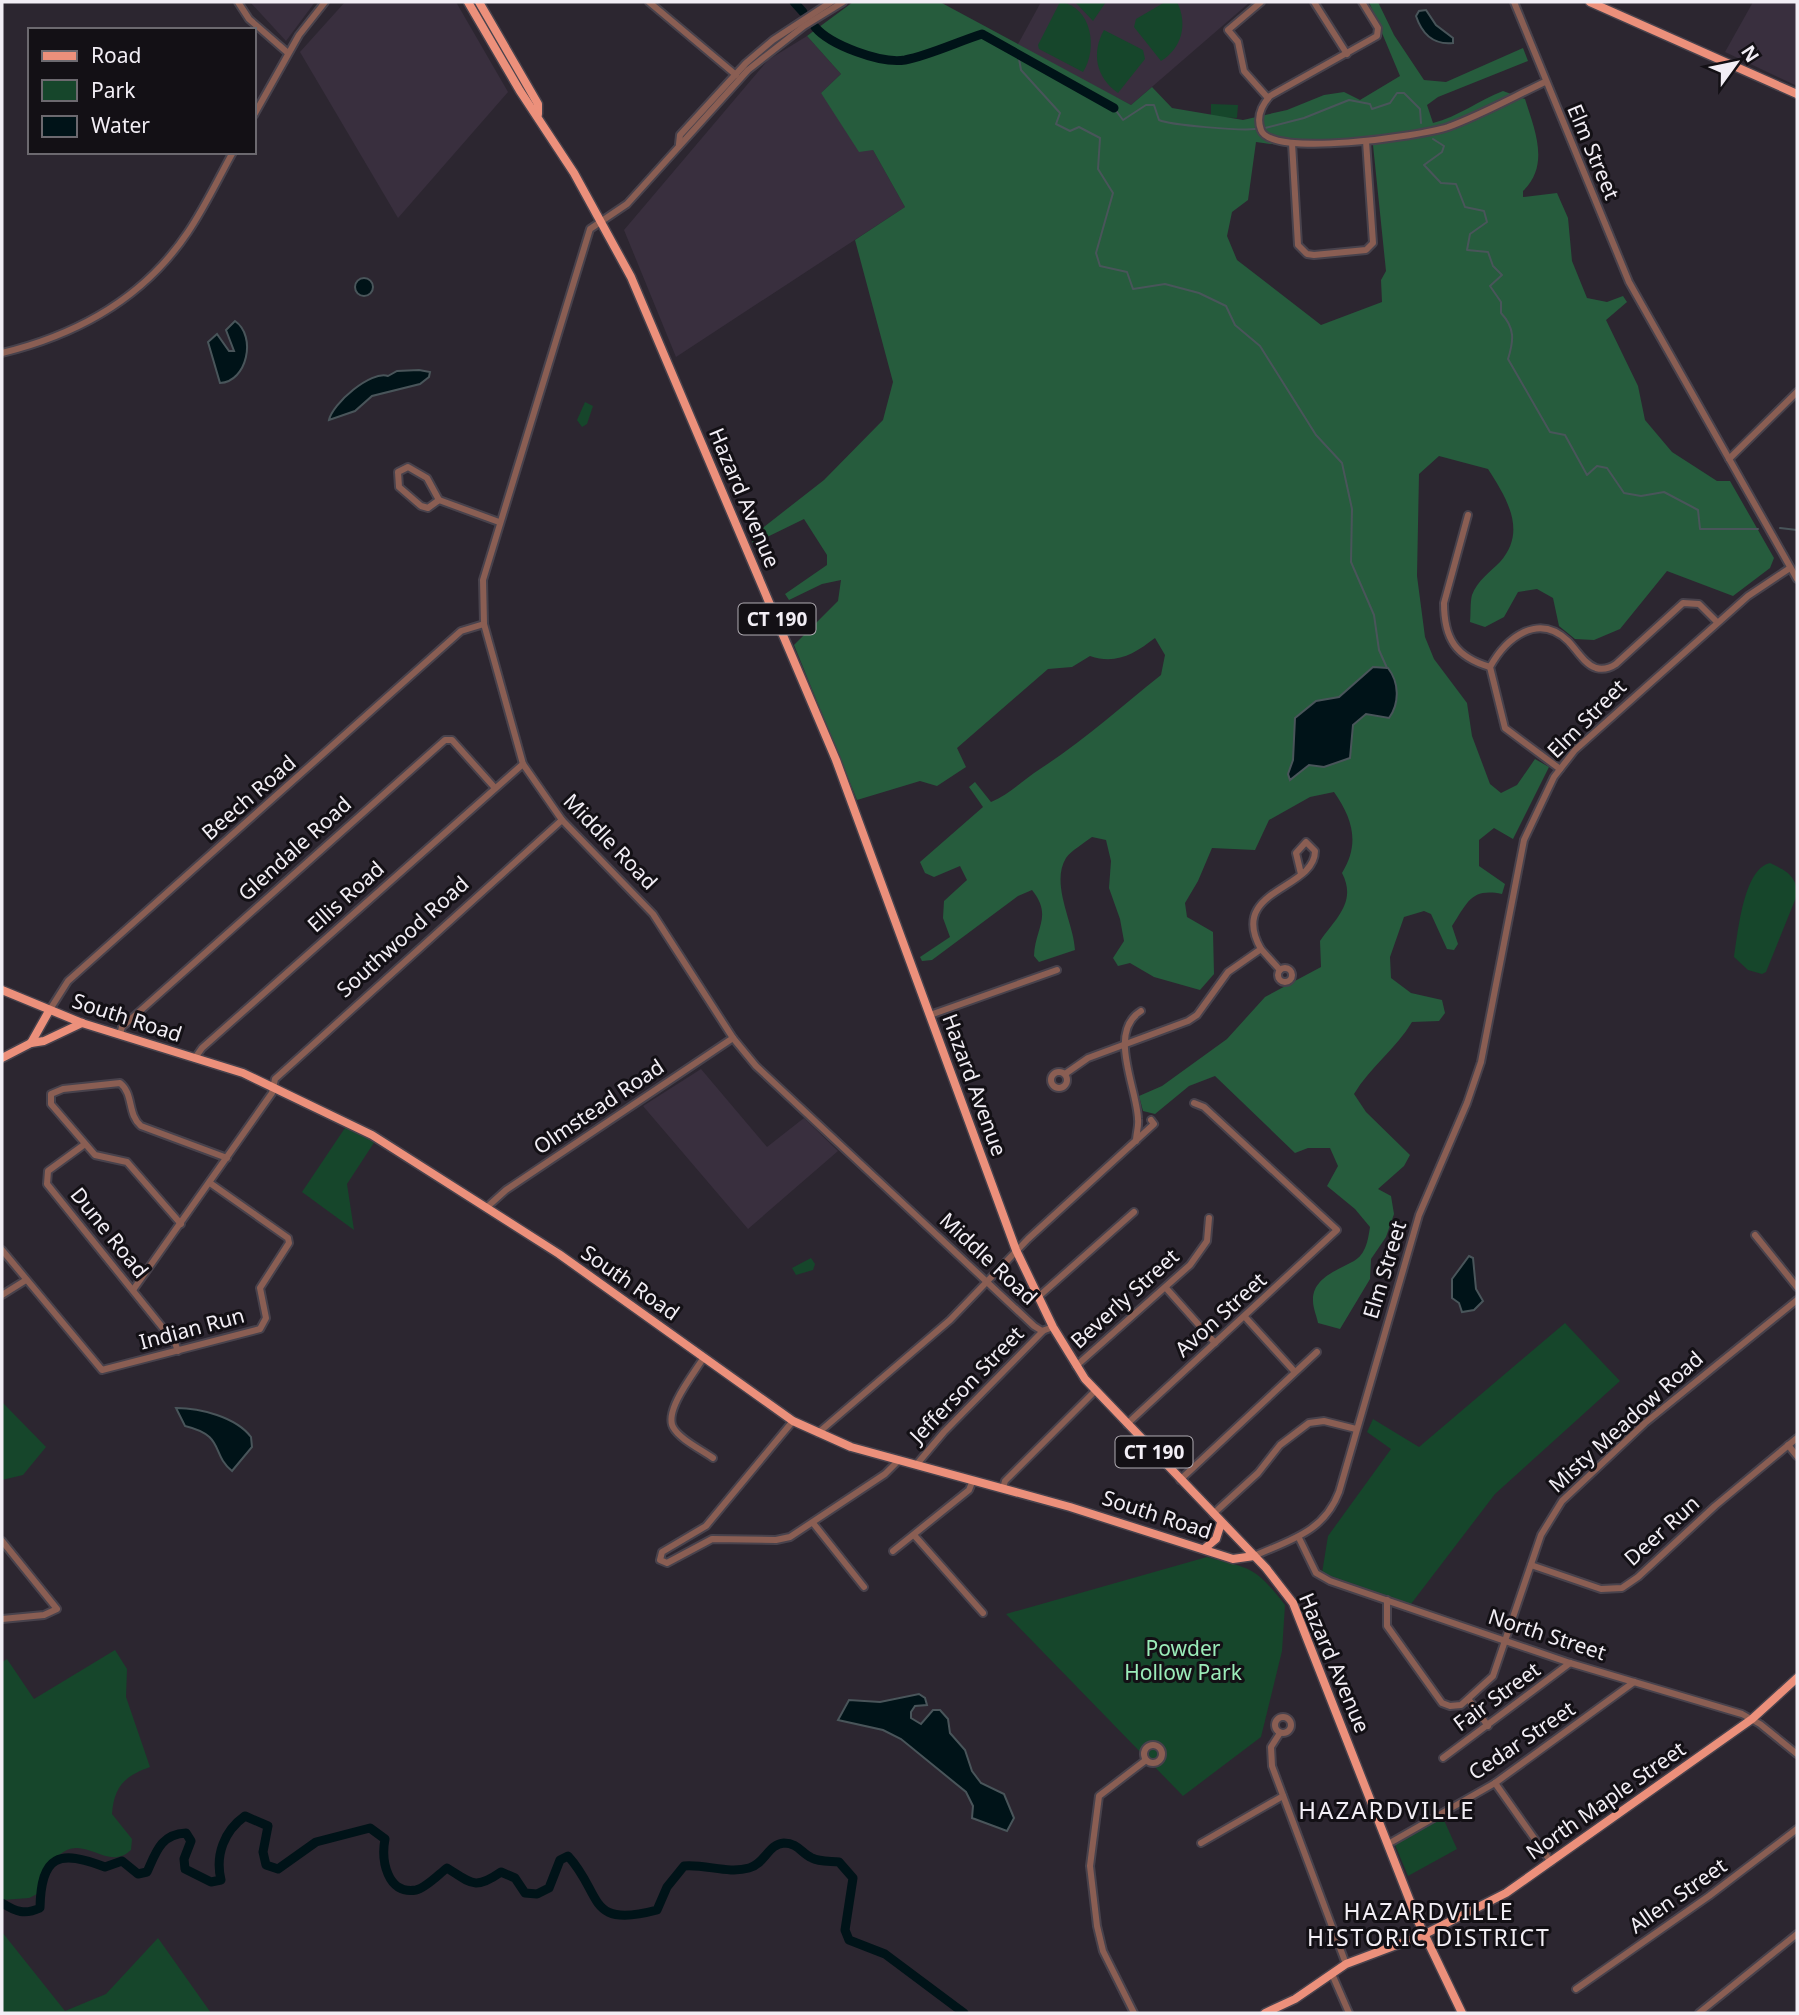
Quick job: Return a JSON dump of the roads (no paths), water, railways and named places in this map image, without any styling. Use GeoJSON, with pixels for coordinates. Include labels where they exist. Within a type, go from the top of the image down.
{"type":"FeatureCollection","features":[{"type":"Feature","properties":{"kind":"main road","name":"Hazard Avenue"},"geometry":{"type":"LineString","coordinates":[[468,2],[602,221],[631,276],[815,707],[1037,1298],[1076,1366],[1127,1424],[1254,1556],[1284,1590],[1302,1620],[1423,1935],[1462,2013]]}},
{"type":"Feature","properties":{"kind":"main road","name":"Hazard Avenue"},"geometry":{"type":"LineString","coordinates":[[479,2],[540,107],[538,114]]}},
{"type":"Feature","properties":{"kind":"main road"},"geometry":{"type":"LineString","coordinates":[[1590,2],[1797,94]]}},
{"type":"Feature","properties":{"kind":"main road"},"geometry":{"type":"LineString","coordinates":[[495,48],[512,59]]}},
{"type":"Feature","properties":{"kind":"main road","name":"South Road"},"geometry":{"type":"LineString","coordinates":[[2,990],[82,1023],[274,1085],[372,1135],[631,1304],[793,1421],[818,1433],[851,1447],[1003,1488],[1233,1559],[1254,1556]]}},
{"type":"Feature","properties":{"kind":"main road"},"geometry":{"type":"LineString","coordinates":[[31,1043],[49,1011]]}},
{"type":"Feature","properties":{"kind":"main road"},"geometry":{"type":"LineString","coordinates":[[2,1058],[31,1043],[44,1041],[82,1023]]}},
{"type":"Feature","properties":{"kind":"main road"},"geometry":{"type":"LineString","coordinates":[[1204,1549],[1216,1539],[1221,1523]]}},
{"type":"Feature","properties":{"kind":"main road","name":"North Maple Street"},"geometry":{"type":"LineString","coordinates":[[1267,2013],[1295,1999],[1346,1964],[1423,1935],[1506,1893],[1752,1718],[1797,1678]]}},
{"type":"Feature","properties":{"kind":"street"},"geometry":{"type":"LineString","coordinates":[[238,2],[249,19],[288,53]]}},
{"type":"Feature","properties":{"kind":"street"},"geometry":{"type":"LineString","coordinates":[[256,111],[288,53],[325,2]]}},
{"type":"Feature","properties":{"kind":"street"},"geometry":{"type":"LineString","coordinates":[[649,2],[737,76]]}},
{"type":"Feature","properties":{"kind":"street"},"geometry":{"type":"LineString","coordinates":[[788,34],[831,2]]}},
{"type":"Feature","properties":{"kind":"street"},"geometry":{"type":"LineString","coordinates":[[788,34],[843,2]]}},
{"type":"Feature","properties":{"kind":"street"},"geometry":{"type":"LineString","coordinates":[[1261,2],[1228,30],[1238,42],[1244,71],[1268,98]]}},
{"type":"Feature","properties":{"kind":"street"},"geometry":{"type":"LineString","coordinates":[[1314,2],[1347,54]]}},
{"type":"Feature","properties":{"kind":"street"},"geometry":{"type":"LineString","coordinates":[[1362,2],[1379,34],[1268,98],[1261,108],[1261,130],[1269,140],[1292,143],[1366,141],[1418,136],[1448,127],[1545,82]]}},
{"type":"Feature","properties":{"kind":"street","name":"Elm Street"},"geometry":{"type":"LineString","coordinates":[[1254,1556],[1312,1530],[1334,1505],[1419,1215],[1467,1103],[1481,1062],[1524,840],[1538,804],[1560,769],[1599,728],[1717,622],[1763,584],[1790,568],[1629,282],[1514,2]]}},
{"type":"Feature","properties":{"kind":"street","name":"Middle Road"},"geometry":{"type":"LineString","coordinates":[[788,34],[737,76],[680,135],[679,144],[625,206],[602,221],[589,236],[483,580],[484,624],[523,764],[533,782],[562,820],[653,914],[733,1038],[756,1066],[987,1283],[1043,1331],[1053,1327]]}},
{"type":"Feature","properties":{"kind":"street"},"geometry":{"type":"LineString","coordinates":[[1292,143],[1298,245],[1307,254],[1314,255],[1366,250],[1373,243],[1366,141]]}},
{"type":"Feature","properties":{"kind":"street"},"geometry":{"type":"LineString","coordinates":[[2,353],[79,327],[136,290],[187,234],[232,154]]}},
{"type":"Feature","properties":{"kind":"street"},"geometry":{"type":"LineString","coordinates":[[1729,459],[1797,392]]}},
{"type":"Feature","properties":{"kind":"street"},"geometry":{"type":"LineString","coordinates":[[439,500],[428,508],[415,502],[399,487],[398,472],[408,467],[421,472],[439,500],[499,522]]}},
{"type":"Feature","properties":{"kind":"street"},"geometry":{"type":"LineString","coordinates":[[1468,515],[1444,603],[1445,617],[1458,652],[1466,659],[1490,667]]}},
{"type":"Feature","properties":{"kind":"street"},"geometry":{"type":"LineString","coordinates":[[1790,568],[1797,579]]}},
{"type":"Feature","properties":{"kind":"street"},"geometry":{"type":"LineString","coordinates":[[1490,667],[1513,638],[1529,628],[1547,628],[1556,632],[1592,666],[1602,669],[1616,664],[1683,603],[1699,604],[1717,622]]}},
{"type":"Feature","properties":{"kind":"street","name":"Beech Road"},"geometry":{"type":"LineString","coordinates":[[49,1011],[60,990],[125,930],[461,631],[484,624]]}},
{"type":"Feature","properties":{"kind":"street"},"geometry":{"type":"LineString","coordinates":[[1490,667],[1505,728],[1560,769]]}},
{"type":"Feature","properties":{"kind":"street","name":"Glendale Road"},"geometry":{"type":"LineString","coordinates":[[120,1034],[122,1027],[208,949],[445,740],[452,740],[495,788]]}},
{"type":"Feature","properties":{"kind":"street","name":"Ellis Road"},"geometry":{"type":"LineString","coordinates":[[195,1058],[202,1048],[523,764]]}},
{"type":"Feature","properties":{"kind":"street","name":"Southwood Road"},"geometry":{"type":"LineString","coordinates":[[274,1085],[275,1079],[312,1042],[562,820]]}},
{"type":"Feature","properties":{"kind":"street"},"geometry":{"type":"LineString","coordinates":[[1280,970],[1261,950],[1255,939],[1256,913],[1274,891],[1301,874],[1315,858],[1311,845],[1306,842],[1296,853],[1301,874]]}},
{"type":"Feature","properties":{"kind":"street"},"geometry":{"type":"LineString","coordinates":[[1065,1074],[1088,1058],[1188,1021],[1196,1015],[1227,972],[1261,950]]}},
{"type":"Feature","properties":{"kind":"street"},"geometry":{"type":"LineString","coordinates":[[929,1015],[1057,970]]}},
{"type":"Feature","properties":{"kind":"street"},"geometry":{"type":"LineString","coordinates":[[1136,1141],[1138,1120],[1125,1044],[1126,1027],[1133,1016],[1141,1011]]}},
{"type":"Feature","properties":{"kind":"street","name":"Olmstead Road"},"geometry":{"type":"LineString","coordinates":[[486,1208],[509,1188],[733,1038]]}},
{"type":"Feature","properties":{"kind":"street"},"geometry":{"type":"LineString","coordinates":[[181,1224],[127,1162],[95,1154],[85,1144],[51,1104],[51,1094],[114,1082],[125,1086],[132,1114],[141,1126],[227,1158]]}},
{"type":"Feature","properties":{"kind":"street"},"geometry":{"type":"LineString","coordinates":[[133,1290],[210,1183],[274,1085]]}},
{"type":"Feature","properties":{"kind":"street","name":"Avon Street"},"geometry":{"type":"LineString","coordinates":[[1127,1424],[1337,1230],[1204,1107],[1194,1103]]}},
{"type":"Feature","properties":{"kind":"street"},"geometry":{"type":"LineString","coordinates":[[818,1433],[943,1326],[1017,1250],[1154,1124],[1151,1120]]}},
{"type":"Feature","properties":{"kind":"street","name":"Dune Road"},"geometry":{"type":"LineString","coordinates":[[85,1144],[48,1171],[47,1184],[133,1290],[178,1351]]}},
{"type":"Feature","properties":{"kind":"street","name":"Indian Run"},"geometry":{"type":"LineString","coordinates":[[2,1250],[102,1370],[260,1329],[265,1325],[260,1288],[289,1243],[284,1234],[210,1183]]}},
{"type":"Feature","properties":{"kind":"street"},"geometry":{"type":"LineString","coordinates":[[1037,1298],[1134,1212]]}},
{"type":"Feature","properties":{"kind":"street","name":"Beverly Street"},"geometry":{"type":"LineString","coordinates":[[1076,1366],[1166,1288],[1204,1246],[1209,1218]]}},
{"type":"Feature","properties":{"kind":"street"},"geometry":{"type":"LineString","coordinates":[[1755,1235],[1797,1287]]}},
{"type":"Feature","properties":{"kind":"street"},"geometry":{"type":"LineString","coordinates":[[2,1295],[26,1280]]}},
{"type":"Feature","properties":{"kind":"street"},"geometry":{"type":"LineString","coordinates":[[1166,1288],[1215,1343]]}},
{"type":"Feature","properties":{"kind":"street","name":"Misty Meadow Road"},"geometry":{"type":"LineString","coordinates":[[1469,1700],[1493,1676],[1546,1523],[1562,1501],[1645,1423],[1797,1300]]}},
{"type":"Feature","properties":{"kind":"street"},"geometry":{"type":"LineString","coordinates":[[1245,1317],[1295,1373]]}},
{"type":"Feature","properties":{"kind":"street","name":"Jefferson Street"},"geometry":{"type":"LineString","coordinates":[[917,1464],[944,1432],[1043,1331]]}},
{"type":"Feature","properties":{"kind":"street"},"geometry":{"type":"LineString","coordinates":[[1180,1480],[1317,1352]]}},
{"type":"Feature","properties":{"kind":"street"},"geometry":{"type":"LineString","coordinates":[[704,1357],[680,1396],[671,1420],[674,1429],[713,1458]]}},
{"type":"Feature","properties":{"kind":"street"},"geometry":{"type":"LineString","coordinates":[[1003,1488],[1005,1481],[1096,1390]]}},
{"type":"Feature","properties":{"kind":"street"},"geometry":{"type":"LineString","coordinates":[[793,1421],[706,1526],[662,1552],[660,1560],[667,1563],[712,1539],[776,1540],[790,1537],[895,1467],[899,1460]]}},
{"type":"Feature","properties":{"kind":"street"},"geometry":{"type":"LineString","coordinates":[[1213,1514],[1258,1473],[1280,1445],[1309,1423],[1324,1421],[1356,1429]]}},
{"type":"Feature","properties":{"kind":"street","name":"Deer Run"},"geometry":{"type":"LineString","coordinates":[[1531,1565],[1601,1589],[1622,1588],[1797,1438]]}},
{"type":"Feature","properties":{"kind":"street"},"geometry":{"type":"LineString","coordinates":[[1788,1445],[1797,1457]]}},
{"type":"Feature","properties":{"kind":"street"},"geometry":{"type":"LineString","coordinates":[[893,1551],[969,1490],[973,1480]]}},
{"type":"Feature","properties":{"kind":"street"},"geometry":{"type":"LineString","coordinates":[[813,1523],[864,1587]]}},
{"type":"Feature","properties":{"kind":"street"},"geometry":{"type":"LineString","coordinates":[[706,1526],[712,1539]]}},
{"type":"Feature","properties":{"kind":"street"},"geometry":{"type":"LineString","coordinates":[[914,1535],[983,1613]]}},
{"type":"Feature","properties":{"kind":"street","name":"North Street"},"geometry":{"type":"LineString","coordinates":[[1299,1538],[1310,1564],[1322,1577],[1570,1663],[1752,1718],[1797,1754]]}},
{"type":"Feature","properties":{"kind":"street"},"geometry":{"type":"LineString","coordinates":[[2,1541],[57,1609],[44,1615],[2,1619]]}},
{"type":"Feature","properties":{"kind":"street"},"geometry":{"type":"LineString","coordinates":[[1387,1600],[1387,1626],[1442,1703],[1455,1706],[1469,1700],[1488,1726]]}},
{"type":"Feature","properties":{"kind":"street","name":"Fair Street"},"geometry":{"type":"LineString","coordinates":[[1443,1758],[1570,1663]]}},
{"type":"Feature","properties":{"kind":"street","name":"Cedar Street"},"geometry":{"type":"LineString","coordinates":[[1388,1844],[1496,1783],[1634,1682]]}},
{"type":"Feature","properties":{"kind":"street"},"geometry":{"type":"LineString","coordinates":[[1280,1732],[1271,1747],[1270,1759],[1346,1964]]}},
{"type":"Feature","properties":{"kind":"street"},"geometry":{"type":"LineString","coordinates":[[1134,2013],[1098,1937],[1090,1866],[1099,1796],[1146,1760]]}},
{"type":"Feature","properties":{"kind":"street"},"geometry":{"type":"LineString","coordinates":[[1496,1783],[1551,1862]]}},
{"type":"Feature","properties":{"kind":"street"},"geometry":{"type":"LineString","coordinates":[[1201,1843],[1283,1796]]}},
{"type":"Feature","properties":{"kind":"street","name":"Allen Street"},"geometry":{"type":"LineString","coordinates":[[1576,1989],[1709,1896],[1797,1829]]}},
{"type":"Feature","properties":{"kind":"street"},"geometry":{"type":"LineString","coordinates":[[1699,2013],[1797,1934]]}},
{"type":"Feature","properties":{"kind":"street"},"geometry":{"type":"LineString","coordinates":[[1332,1974],[1349,2013]]}},
{"type":"Feature","properties":{"kind":"water"},"geometry":{"type":"Polygon","coordinates":[[[1426,10],[1436,25],[1453,38],[1453,43],[1440,42],[1425,33],[1416,16],[1419,11],[1426,10]]]}},
{"type":"Feature","properties":{"kind":"water"},"geometry":{"type":"Polygon","coordinates":[[[364,278],[370,281],[373,287],[370,293],[364,296],[358,293],[355,287],[358,281],[364,278]]]}},
{"type":"Feature","properties":{"kind":"water"},"geometry":{"type":"Polygon","coordinates":[[[235,321],[246,337],[246,357],[237,375],[220,383],[208,342],[217,334],[229,351],[234,351],[226,330],[235,321]]]}},
{"type":"Feature","properties":{"kind":"water"},"geometry":{"type":"Polygon","coordinates":[[[397,371],[430,372],[429,377],[420,384],[372,396],[355,411],[329,420],[345,397],[372,378],[388,376],[397,371]]]}},
{"type":"Feature","properties":{"kind":"water"},"geometry":{"type":"Polygon","coordinates":[[[1373,667],[1388,668],[1394,680],[1397,693],[1389,718],[1366,714],[1353,725],[1350,758],[1324,767],[1309,765],[1290,780],[1288,774],[1293,760],[1295,718],[1316,701],[1339,697],[1373,667]]]}},
{"type":"Feature","properties":{"kind":"water"},"geometry":{"type":"Polygon","coordinates":[[[1469,1256],[1473,1258],[1476,1289],[1483,1301],[1474,1310],[1462,1312],[1459,1303],[1452,1298],[1452,1279],[1469,1256]]]}},
{"type":"Feature","properties":{"kind":"water"},"geometry":{"type":"Polygon","coordinates":[[[176,1408],[206,1412],[227,1419],[251,1437],[252,1447],[232,1471],[221,1458],[212,1440],[198,1430],[185,1426],[176,1408]]]}},
{"type":"Feature","properties":{"kind":"water"},"geometry":{"type":"Polygon","coordinates":[[[919,1694],[925,1698],[927,1705],[915,1706],[911,1718],[921,1724],[933,1710],[940,1710],[948,1719],[950,1733],[965,1750],[972,1771],[981,1783],[1004,1794],[1014,1818],[1007,1831],[972,1818],[973,1806],[966,1792],[901,1739],[883,1730],[838,1720],[849,1700],[880,1702],[919,1694]]]}},
{"type":"Feature","properties":{"kind":"waterway"},"geometry":{"type":"LineString","coordinates":[[794,2],[803,12]]}},
{"type":"Feature","properties":{"kind":"waterway"},"geometry":{"type":"LineString","coordinates":[[815,27],[832,40],[857,52],[895,60],[924,55],[982,34],[1114,108]]}},
{"type":"Feature","properties":{"kind":"waterway"},"geometry":{"type":"LineString","coordinates":[[1018,53],[1021,70],[1060,113],[1056,124],[1070,131],[1079,127],[1100,138],[1098,169],[1113,193],[1096,253],[1100,266],[1127,272],[1133,289],[1165,284],[1199,293],[1226,306],[1235,325],[1260,346],[1316,435],[1342,463],[1352,509],[1351,562],[1374,615],[1379,650],[1387,668]]}},
{"type":"Feature","properties":{"kind":"waterway"},"geometry":{"type":"LineString","coordinates":[[1265,128],[1304,118],[1349,100],[1370,104],[1372,109],[1390,103],[1397,93],[1404,93],[1420,109],[1421,123]]}},
{"type":"Feature","properties":{"kind":"waterway"},"geometry":{"type":"LineString","coordinates":[[1114,108],[1123,120],[1146,105],[1154,105],[1159,120],[1166,122],[1255,129]]}},
{"type":"Feature","properties":{"kind":"waterway"},"geometry":{"type":"LineString","coordinates":[[1433,139],[1444,146],[1442,152],[1424,165],[1441,183],[1456,184],[1465,207],[1484,211],[1487,222],[1470,234],[1467,250],[1488,252],[1493,266],[1502,275],[1490,286],[1501,302],[1501,313],[1511,329],[1508,359],[1550,432],[1565,435],[1587,475],[1597,466],[1607,468],[1624,493],[1641,496],[1664,492],[1698,510],[1700,529],[1758,529]]}},
{"type":"Feature","properties":{"kind":"waterway"},"geometry":{"type":"LineString","coordinates":[[1780,528],[1797,530]]}},
{"type":"Feature","properties":{"kind":"waterway"},"geometry":{"type":"LineString","coordinates":[[2,1903],[21,1912],[40,1908],[44,1877],[49,1867],[64,1858],[76,1858],[105,1867],[122,1861],[138,1874],[147,1872],[160,1845],[171,1837],[186,1833],[191,1841],[184,1859],[185,1869],[211,1882],[221,1880],[219,1862],[223,1844],[232,1829],[245,1816],[268,1826],[263,1852],[266,1865],[278,1869],[316,1842],[370,1828],[385,1839],[385,1866],[392,1882],[406,1890],[424,1887],[447,1868],[474,1883],[485,1881],[501,1872],[515,1878],[525,1893],[537,1894],[549,1888],[560,1860],[568,1856],[599,1904],[618,1915],[657,1910],[667,1887],[684,1866],[741,1870],[759,1863],[779,1844],[789,1843],[815,1859],[839,1862],[853,1878],[845,1930],[849,1940],[885,1954],[964,2013]]}},
{"type":"Feature","properties":{"kind":"district","name":"HAZARDVILLE"},"geometry":{"type":"Point","coordinates":[1387,1811]}},
{"type":"Feature","properties":{"kind":"district","name":"HAZARDVILLE HISTORIC DISTRICT"},"geometry":{"type":"Point","coordinates":[1429,1925]}},
{"type":"Feature","properties":{"kind":"park label","name":"Powder Hollow Park"},"geometry":{"type":"Point","coordinates":[1183,1661]}}]}
